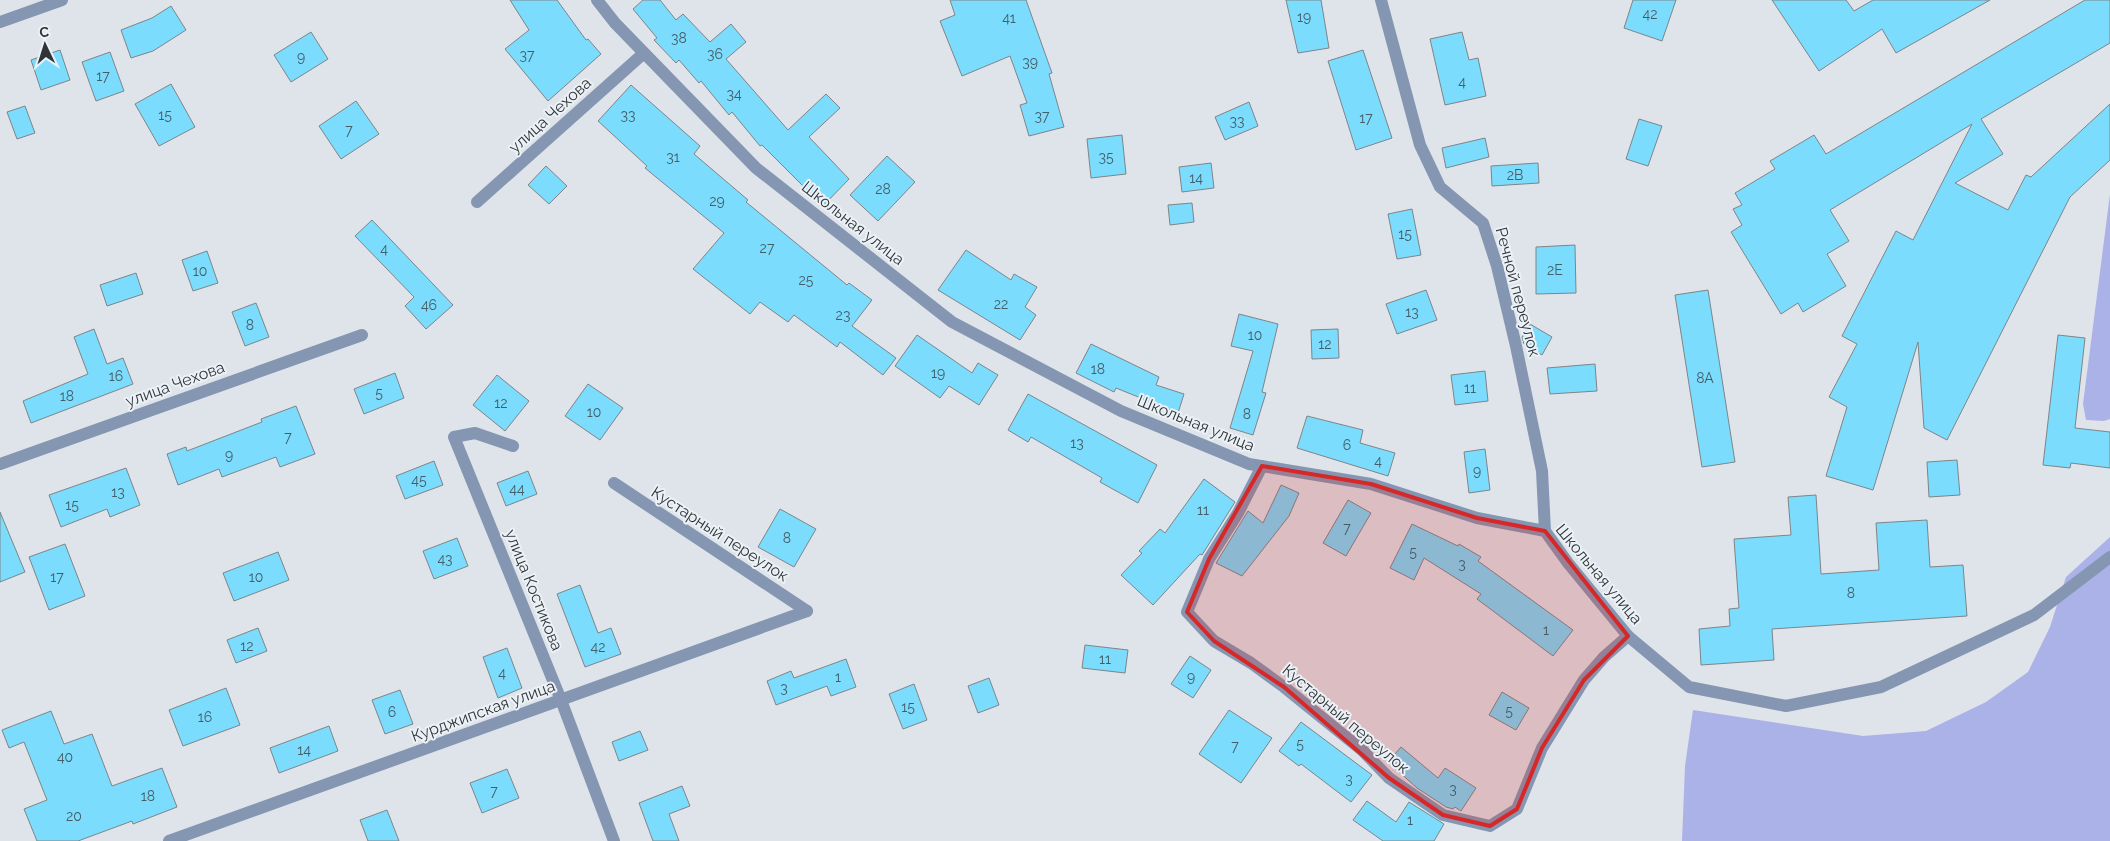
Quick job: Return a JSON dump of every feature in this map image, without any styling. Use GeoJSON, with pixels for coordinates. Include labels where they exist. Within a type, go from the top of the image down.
{"type":"FeatureCollection","features":[{"type":"Feature","properties":{"kind":"street"},"geometry":{"type":"LineString","coordinates":[[0,22],[62,0]]}},
{"type":"Feature","properties":{"kind":"street","name":"Школьная улица"},"geometry":{"type":"LineString","coordinates":[[597,0],[615,23],[756,168],[952,322],[1121,411],[1249,464],[1371,484],[1477,518],[1545,531],[1568,563],[1628,636],[1689,687],[1786,706],[1880,687],[2034,614],[2110,557]]}},
{"type":"Feature","properties":{"kind":"street","name":"Речной переулок"},"geometry":{"type":"LineString","coordinates":[[1381,0],[1420,145],[1440,187],[1483,223],[1497,266],[1542,471],[1545,531]]}},
{"type":"Feature","properties":{"kind":"street","name":"улица Чехова"},"geometry":{"type":"LineString","coordinates":[[476,202],[644,52]]}},
{"type":"Feature","properties":{"kind":"street","name":"улица Чехова"},"geometry":{"type":"LineString","coordinates":[[0,464],[362,335]]}},
{"type":"Feature","properties":{"kind":"street","name":"улица Костикова"},"geometry":{"type":"LineString","coordinates":[[513,446],[475,433],[454,436],[561,700],[614,841]]}},
{"type":"Feature","properties":{"kind":"street","name":"Кустарный переулок"},"geometry":{"type":"LineString","coordinates":[[1262,466],[1238,513],[1209,559],[1187,612],[1214,641],[1284,686],[1354,744],[1389,778],[1443,815],[1490,826],[1517,809],[1542,748],[1584,680],[1604,657],[1628,636]]}},
{"type":"Feature","properties":{"kind":"street","name":"Кустарный переулок"},"geometry":{"type":"LineString","coordinates":[[614,483],[807,611]]}},
{"type":"Feature","properties":{"kind":"street","name":"Курджипская улица"},"geometry":{"type":"LineString","coordinates":[[169,841],[807,611]]}},
{"type":"Feature","properties":{"kind":"highlighted area"},"geometry":{"type":"Polygon","coordinates":[[[1262,466],[1371,484],[1477,518],[1545,531],[1628,636],[1584,680],[1542,748],[1517,809],[1490,826],[1443,815],[1389,778],[1284,687],[1214,641],[1187,612],[1209,559],[1262,466]]]}},
{"type":"Feature","properties":{"kind":"shaded area"},"geometry":{"type":"Polygon","coordinates":[[[2110,194],[2110,419],[2104,421],[2086,420],[2083,404],[2110,194]]]}},
{"type":"Feature","properties":{"kind":"shaded area"},"geometry":{"type":"Polygon","coordinates":[[[2110,537],[2110,841],[1682,841],[1685,766],[1693,710],[1863,736],[1926,731],[1986,702],[2028,672],[2050,627],[2066,577],[2110,537]]]}},
{"type":"Feature","properties":{"kind":"building"},"geometry":{"type":"Polygon","coordinates":[[[510,0],[557,0],[586,40],[588,39],[601,54],[548,101],[505,49],[529,30],[510,0]]]}},
{"type":"Feature","properties":{"kind":"building"},"geometry":{"type":"Polygon","coordinates":[[[643,0],[660,0],[676,20],[683,14],[710,42],[731,24],[746,42],[726,59],[788,130],[826,94],[840,108],[809,137],[849,179],[823,206],[762,145],[760,146],[732,112],[729,115],[701,81],[699,83],[679,60],[676,63],[654,40],[657,38],[633,9],[643,0]]]}},
{"type":"Feature","properties":{"kind":"building"},"geometry":{"type":"Polygon","coordinates":[[[950,0],[1026,0],[1052,73],[1049,74],[1064,127],[1029,136],[1020,105],[1027,103],[1010,56],[962,76],[940,21],[955,15],[950,0]]]}},
{"type":"Feature","properties":{"kind":"building"},"geometry":{"type":"Polygon","coordinates":[[[1286,0],[1321,0],[1329,48],[1298,53],[1286,0]]]}},
{"type":"Feature","properties":{"kind":"building"},"geometry":{"type":"Polygon","coordinates":[[[1633,0],[1676,0],[1662,41],[1624,28],[1633,0]]]}},
{"type":"Feature","properties":{"kind":"building"},"geometry":{"type":"Polygon","coordinates":[[[1772,0],[1846,0],[1854,11],[1873,0],[1990,0],[1896,53],[1882,29],[1819,71],[1772,0]]]}},
{"type":"Feature","properties":{"kind":"building"},"geometry":{"type":"Polygon","coordinates":[[[2085,0],[2110,0],[2110,43],[1981,119],[2003,154],[1955,183],[2008,210],[2026,175],[2031,177],[2110,104],[2110,160],[2070,197],[1947,440],[1924,428],[1918,342],[1873,490],[1826,476],[1847,407],[1829,397],[1857,344],[1842,336],[1896,231],[1913,240],[1972,124],[1830,210],[1849,241],[1827,254],[1846,286],[1803,312],[1798,303],[1781,314],[1731,232],[1742,225],[1733,209],[1742,205],[1735,193],[1775,169],[1770,161],[1814,135],[1826,154],[2085,0]]]}},
{"type":"Feature","properties":{"kind":"building"},"geometry":{"type":"Polygon","coordinates":[[[171,6],[186,30],[153,51],[131,58],[121,30],[152,18],[171,6]]]}},
{"type":"Feature","properties":{"kind":"building"},"geometry":{"type":"Polygon","coordinates":[[[311,32],[328,59],[291,82],[274,55],[311,32]]]}},
{"type":"Feature","properties":{"kind":"building"},"geometry":{"type":"Polygon","coordinates":[[[1462,32],[1469,60],[1478,58],[1486,96],[1445,105],[1430,39],[1462,32]]]}},
{"type":"Feature","properties":{"kind":"building"},"geometry":{"type":"Polygon","coordinates":[[[60,50],[70,80],[41,90],[31,60],[60,50]]]}},
{"type":"Feature","properties":{"kind":"building"},"geometry":{"type":"Polygon","coordinates":[[[1363,50],[1392,138],[1356,150],[1328,61],[1363,50]]]}},
{"type":"Feature","properties":{"kind":"building"},"geometry":{"type":"Polygon","coordinates":[[[110,52],[124,91],[96,101],[82,62],[110,52]]]}},
{"type":"Feature","properties":{"kind":"building"},"geometry":{"type":"Polygon","coordinates":[[[171,84],[195,127],[159,146],[135,104],[171,84]]]}},
{"type":"Feature","properties":{"kind":"building"},"geometry":{"type":"Polygon","coordinates":[[[631,85],[700,146],[694,154],[748,200],[746,202],[847,285],[849,283],[872,300],[852,326],[896,358],[883,375],[840,342],[837,347],[794,315],[788,322],[760,302],[750,314],[693,269],[724,233],[645,168],[647,166],[598,121],[631,85]]]}},
{"type":"Feature","properties":{"kind":"building"},"geometry":{"type":"Polygon","coordinates":[[[356,101],[379,134],[341,159],[319,126],[356,101]]]}},
{"type":"Feature","properties":{"kind":"building"},"geometry":{"type":"Polygon","coordinates":[[[1249,102],[1258,126],[1225,140],[1215,117],[1249,102]]]}},
{"type":"Feature","properties":{"kind":"building"},"geometry":{"type":"Polygon","coordinates":[[[25,106],[35,133],[17,139],[7,112],[25,106]]]}},
{"type":"Feature","properties":{"kind":"building"},"geometry":{"type":"Polygon","coordinates":[[[1639,119],[1662,126],[1648,166],[1626,159],[1639,119]]]}},
{"type":"Feature","properties":{"kind":"building"},"geometry":{"type":"Polygon","coordinates":[[[1122,135],[1126,174],[1091,178],[1087,139],[1122,135]]]}},
{"type":"Feature","properties":{"kind":"building"},"geometry":{"type":"Polygon","coordinates":[[[1485,138],[1489,157],[1446,168],[1442,148],[1485,138]]]}},
{"type":"Feature","properties":{"kind":"building"},"geometry":{"type":"Polygon","coordinates":[[[887,156],[915,182],[878,221],[850,195],[887,156]]]}},
{"type":"Feature","properties":{"kind":"building"},"geometry":{"type":"Polygon","coordinates":[[[1211,163],[1214,188],[1182,192],[1179,167],[1211,163]]]}},
{"type":"Feature","properties":{"kind":"building"},"geometry":{"type":"Polygon","coordinates":[[[1538,163],[1539,183],[1492,186],[1491,166],[1538,163]]]}},
{"type":"Feature","properties":{"kind":"building"},"geometry":{"type":"Polygon","coordinates":[[[546,166],[567,186],[549,204],[528,185],[546,166]]]}},
{"type":"Feature","properties":{"kind":"building"},"geometry":{"type":"Polygon","coordinates":[[[1192,203],[1194,222],[1170,225],[1168,205],[1192,203]]]}},
{"type":"Feature","properties":{"kind":"building"},"geometry":{"type":"Polygon","coordinates":[[[1412,209],[1421,255],[1397,259],[1388,214],[1412,209]]]}},
{"type":"Feature","properties":{"kind":"building"},"geometry":{"type":"Polygon","coordinates":[[[372,220],[453,305],[426,329],[405,306],[414,297],[355,236],[372,220]]]}},
{"type":"Feature","properties":{"kind":"building"},"geometry":{"type":"Polygon","coordinates":[[[1575,245],[1576,293],[1536,294],[1536,247],[1575,245]]]}},
{"type":"Feature","properties":{"kind":"building"},"geometry":{"type":"Polygon","coordinates":[[[966,250],[1011,280],[1014,274],[1037,287],[1025,307],[1036,315],[1020,340],[938,290],[966,250]]]}},
{"type":"Feature","properties":{"kind":"building"},"geometry":{"type":"Polygon","coordinates":[[[207,251],[218,283],[193,291],[182,260],[207,251]]]}},
{"type":"Feature","properties":{"kind":"building"},"geometry":{"type":"Polygon","coordinates":[[[136,273],[143,294],[107,306],[100,285],[136,273]]]}},
{"type":"Feature","properties":{"kind":"building"},"geometry":{"type":"Polygon","coordinates":[[[1426,290],[1437,320],[1397,334],[1386,304],[1426,290]]]}},
{"type":"Feature","properties":{"kind":"building"},"geometry":{"type":"Polygon","coordinates":[[[1708,290],[1735,462],[1702,467],[1675,295],[1708,290]]]}},
{"type":"Feature","properties":{"kind":"building"},"geometry":{"type":"Polygon","coordinates":[[[256,303],[269,337],[245,346],[232,312],[256,303]]]}},
{"type":"Feature","properties":{"kind":"building"},"geometry":{"type":"Polygon","coordinates":[[[1239,314],[1278,324],[1262,392],[1266,393],[1253,435],[1230,428],[1253,351],[1231,346],[1239,314]]]}},
{"type":"Feature","properties":{"kind":"building"},"geometry":{"type":"Polygon","coordinates":[[[1530,324],[1552,337],[1542,355],[1524,344],[1522,337],[1530,324]]]}},
{"type":"Feature","properties":{"kind":"building"},"geometry":{"type":"Polygon","coordinates":[[[94,329],[107,364],[123,358],[133,384],[31,423],[23,401],[88,374],[74,337],[94,329]]]}},
{"type":"Feature","properties":{"kind":"building"},"geometry":{"type":"Polygon","coordinates":[[[1338,329],[1339,358],[1312,359],[1311,330],[1338,329]]]}},
{"type":"Feature","properties":{"kind":"building"},"geometry":{"type":"Polygon","coordinates":[[[917,335],[972,373],[978,363],[998,375],[979,405],[949,386],[940,398],[895,366],[917,335]]]}},
{"type":"Feature","properties":{"kind":"building"},"geometry":{"type":"Polygon","coordinates":[[[2058,335],[2085,338],[2075,428],[2110,432],[2110,468],[2071,463],[2070,468],[2043,465],[2058,335]]]}},
{"type":"Feature","properties":{"kind":"building"},"geometry":{"type":"Polygon","coordinates":[[[1091,344],[1159,377],[1156,385],[1184,394],[1178,413],[1116,388],[1114,392],[1076,373],[1091,344]]]}},
{"type":"Feature","properties":{"kind":"building"},"geometry":{"type":"Polygon","coordinates":[[[1595,364],[1597,391],[1550,394],[1547,368],[1595,364]]]}},
{"type":"Feature","properties":{"kind":"building"},"geometry":{"type":"Polygon","coordinates":[[[1485,371],[1488,401],[1455,405],[1451,375],[1485,371]]]}},
{"type":"Feature","properties":{"kind":"building"},"geometry":{"type":"Polygon","coordinates":[[[395,373],[404,398],[364,414],[354,389],[395,373]]]}},
{"type":"Feature","properties":{"kind":"building"},"geometry":{"type":"Polygon","coordinates":[[[497,375],[529,401],[505,431],[473,405],[497,375]]]}},
{"type":"Feature","properties":{"kind":"building"},"geometry":{"type":"Polygon","coordinates":[[[588,384],[623,408],[600,440],[565,416],[588,384]]]}},
{"type":"Feature","properties":{"kind":"building"},"geometry":{"type":"Polygon","coordinates":[[[1028,394],[1157,465],[1138,503],[1100,482],[1102,478],[1031,437],[1028,442],[1008,430],[1028,394]]]}},
{"type":"Feature","properties":{"kind":"building"},"geometry":{"type":"Polygon","coordinates":[[[296,406],[315,454],[280,467],[276,457],[222,477],[219,469],[178,485],[167,454],[186,447],[187,451],[262,422],[261,419],[296,406]]]}},
{"type":"Feature","properties":{"kind":"building"},"geometry":{"type":"Polygon","coordinates":[[[1307,416],[1363,430],[1360,443],[1395,453],[1388,476],[1297,448],[1307,416]]]}},
{"type":"Feature","properties":{"kind":"building"},"geometry":{"type":"Polygon","coordinates":[[[1485,449],[1490,490],[1469,493],[1464,452],[1485,449]]]}},
{"type":"Feature","properties":{"kind":"building"},"geometry":{"type":"Polygon","coordinates":[[[1957,460],[1960,495],[1929,497],[1927,462],[1957,460]]]}},
{"type":"Feature","properties":{"kind":"building"},"geometry":{"type":"Polygon","coordinates":[[[434,461],[443,485],[405,499],[396,476],[434,461]]]}},
{"type":"Feature","properties":{"kind":"building"},"geometry":{"type":"Polygon","coordinates":[[[126,468],[140,505],[110,517],[107,509],[61,527],[49,495],[126,468]]]}},
{"type":"Feature","properties":{"kind":"building"},"geometry":{"type":"Polygon","coordinates":[[[528,471],[537,494],[506,506],[497,483],[528,471]]]}},
{"type":"Feature","properties":{"kind":"building"},"geometry":{"type":"Polygon","coordinates":[[[1204,479],[1235,502],[1202,555],[1200,554],[1153,605],[1121,575],[1142,553],[1139,551],[1160,529],[1165,533],[1204,479]]]}},
{"type":"Feature","properties":{"kind":"building"},"geometry":{"type":"Polygon","coordinates":[[[1281,485],[1299,493],[1289,516],[1242,576],[1216,563],[1248,511],[1263,523],[1281,485]]]}},
{"type":"Feature","properties":{"kind":"building"},"geometry":{"type":"Polygon","coordinates":[[[1816,495],[1821,574],[1879,570],[1876,523],[1927,520],[1930,567],[1963,565],[1967,616],[1772,629],[1774,660],[1701,665],[1699,629],[1730,626],[1729,609],[1739,608],[1734,539],[1791,535],[1788,497],[1816,495]]]}},
{"type":"Feature","properties":{"kind":"building"},"geometry":{"type":"Polygon","coordinates":[[[1348,500],[1371,513],[1346,556],[1323,543],[1348,500]]]}},
{"type":"Feature","properties":{"kind":"building"},"geometry":{"type":"Polygon","coordinates":[[[780,509],[816,529],[794,567],[758,547],[780,509]]]}},
{"type":"Feature","properties":{"kind":"building"},"geometry":{"type":"Polygon","coordinates":[[[0,512],[25,572],[0,582],[0,512]]]}},
{"type":"Feature","properties":{"kind":"building"},"geometry":{"type":"Polygon","coordinates":[[[1412,524],[1458,546],[1459,544],[1481,557],[1478,561],[1573,630],[1553,656],[1477,599],[1481,594],[1424,558],[1414,580],[1390,568],[1412,524]]]}},
{"type":"Feature","properties":{"kind":"building"},"geometry":{"type":"Polygon","coordinates":[[[457,538],[468,566],[434,579],[423,551],[457,538]]]}},
{"type":"Feature","properties":{"kind":"building"},"geometry":{"type":"Polygon","coordinates":[[[65,544],[85,596],[49,610],[29,557],[65,544]]]}},
{"type":"Feature","properties":{"kind":"building"},"geometry":{"type":"Polygon","coordinates":[[[278,552],[289,580],[234,601],[223,573],[278,552]]]}},
{"type":"Feature","properties":{"kind":"building"},"geometry":{"type":"Polygon","coordinates":[[[580,585],[598,633],[611,628],[621,654],[585,667],[557,594],[580,585]]]}},
{"type":"Feature","properties":{"kind":"building"},"geometry":{"type":"Polygon","coordinates":[[[258,628],[267,651],[236,663],[227,640],[258,628]]]}},
{"type":"Feature","properties":{"kind":"building"},"geometry":{"type":"Polygon","coordinates":[[[1085,645],[1128,650],[1125,673],[1082,668],[1085,645]]]}},
{"type":"Feature","properties":{"kind":"building"},"geometry":{"type":"Polygon","coordinates":[[[507,648],[522,688],[498,698],[483,657],[507,648]]]}},
{"type":"Feature","properties":{"kind":"building"},"geometry":{"type":"Polygon","coordinates":[[[1190,656],[1211,670],[1193,698],[1171,684],[1190,656]]]}},
{"type":"Feature","properties":{"kind":"building"},"geometry":{"type":"Polygon","coordinates":[[[846,659],[856,687],[831,696],[827,686],[776,705],[767,681],[791,671],[794,678],[846,659]]]}},
{"type":"Feature","properties":{"kind":"building"},"geometry":{"type":"Polygon","coordinates":[[[989,678],[999,705],[978,713],[968,686],[989,678]]]}},
{"type":"Feature","properties":{"kind":"building"},"geometry":{"type":"Polygon","coordinates":[[[914,684],[927,720],[903,729],[889,694],[914,684]]]}},
{"type":"Feature","properties":{"kind":"building"},"geometry":{"type":"Polygon","coordinates":[[[226,688],[240,725],[183,746],[169,710],[226,688]]]}},
{"type":"Feature","properties":{"kind":"building"},"geometry":{"type":"Polygon","coordinates":[[[400,690],[413,724],[385,734],[372,700],[400,690]]]}},
{"type":"Feature","properties":{"kind":"building"},"geometry":{"type":"Polygon","coordinates":[[[1502,692],[1529,708],[1516,730],[1489,715],[1502,692]]]}},
{"type":"Feature","properties":{"kind":"building"},"geometry":{"type":"Polygon","coordinates":[[[1229,710],[1272,738],[1241,783],[1199,754],[1229,710]]]}},
{"type":"Feature","properties":{"kind":"building"},"geometry":{"type":"Polygon","coordinates":[[[51,711],[64,744],[92,734],[112,786],[162,768],[177,807],[133,824],[132,821],[78,841],[37,841],[24,809],[47,800],[24,742],[9,748],[2,730],[51,711]]]}},
{"type":"Feature","properties":{"kind":"building"},"geometry":{"type":"Polygon","coordinates":[[[1301,722],[1372,775],[1351,802],[1301,764],[1299,766],[1279,751],[1301,722]]]}},
{"type":"Feature","properties":{"kind":"building"},"geometry":{"type":"Polygon","coordinates":[[[329,726],[338,751],[279,773],[270,748],[329,726]]]}},
{"type":"Feature","properties":{"kind":"building"},"geometry":{"type":"Polygon","coordinates":[[[640,731],[648,750],[619,761],[612,742],[640,731]]]}},
{"type":"Feature","properties":{"kind":"building"},"geometry":{"type":"Polygon","coordinates":[[[1401,747],[1438,778],[1445,768],[1476,788],[1461,811],[1455,807],[1453,809],[1446,807],[1417,788],[1388,762],[1401,747]]]}},
{"type":"Feature","properties":{"kind":"building"},"geometry":{"type":"Polygon","coordinates":[[[507,769],[519,798],[482,813],[470,783],[507,769]]]}},
{"type":"Feature","properties":{"kind":"building"},"geometry":{"type":"Polygon","coordinates":[[[682,786],[690,806],[669,814],[679,841],[653,841],[639,803],[682,786]]]}},
{"type":"Feature","properties":{"kind":"building"},"geometry":{"type":"Polygon","coordinates":[[[1367,801],[1396,822],[1409,802],[1444,824],[1434,841],[1383,841],[1353,820],[1367,801]]]}},
{"type":"Feature","properties":{"kind":"building"},"geometry":{"type":"Polygon","coordinates":[[[387,810],[399,841],[368,841],[360,820],[387,810]]]}}]}
